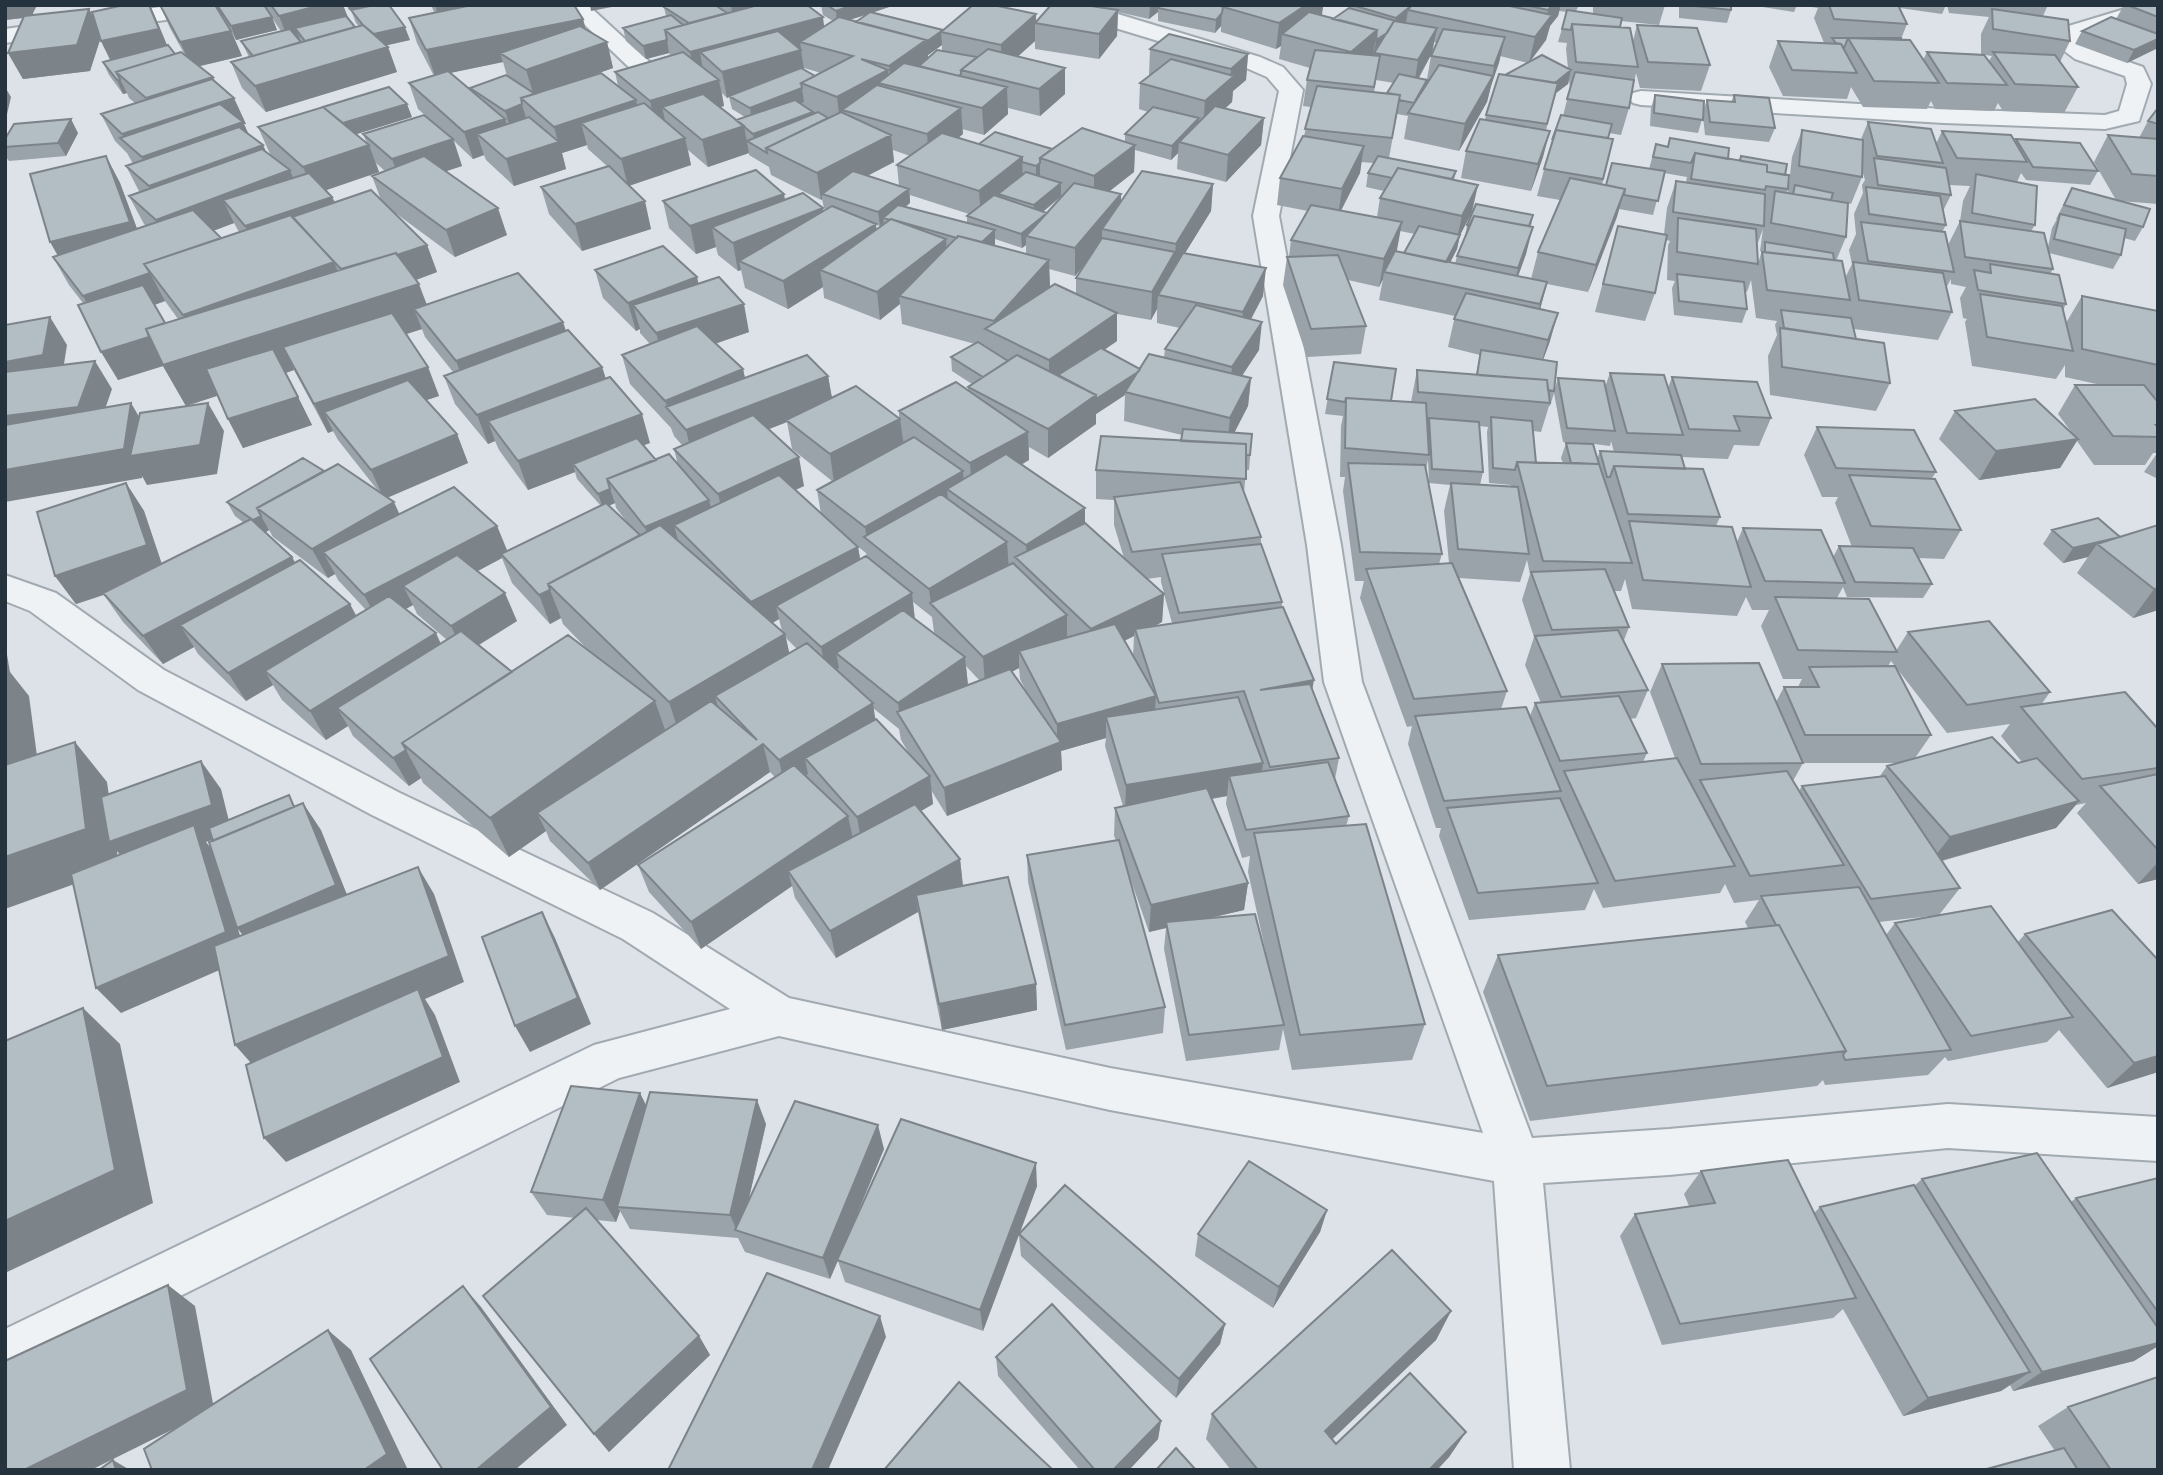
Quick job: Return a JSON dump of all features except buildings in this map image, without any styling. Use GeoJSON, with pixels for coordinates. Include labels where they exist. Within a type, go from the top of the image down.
{"type":"FeatureCollection","features":[{"type":"Feature","properties":{"kind":"street"},"geometry":{"type":"LineString","coordinates":[[5,36],[221,5]]}},
{"type":"Feature","properties":{"kind":"street"},"geometry":{"type":"LineString","coordinates":[[575,5],[644,69]]}},
{"type":"Feature","properties":{"kind":"street"},"geometry":{"type":"LineString","coordinates":[[1064,5],[1252,62],[1275,72],[1291,90],[1266,216],[1324,545],[1343,682],[1517,1162],[1542,1470]]}},
{"type":"Feature","properties":{"kind":"street"},"geometry":{"type":"LineString","coordinates":[[1640,98],[1944,117],[2105,122],[2120,120],[2130,116],[2139,84],[2135,72],[2083,54],[2065,43],[2070,33],[2158,6]]}},
{"type":"Feature","properties":{"kind":"street"},"geometry":{"type":"LineString","coordinates":[[5,587],[43,602],[151,680],[386,804],[638,926],[779,1016],[1110,1089],[1517,1162],[1669,1152],[1948,1126],[2158,1139]]}},
{"type":"Feature","properties":{"kind":"street"},"geometry":{"type":"LineString","coordinates":[[5,1357],[610,1060],[779,1016]]}}]}
